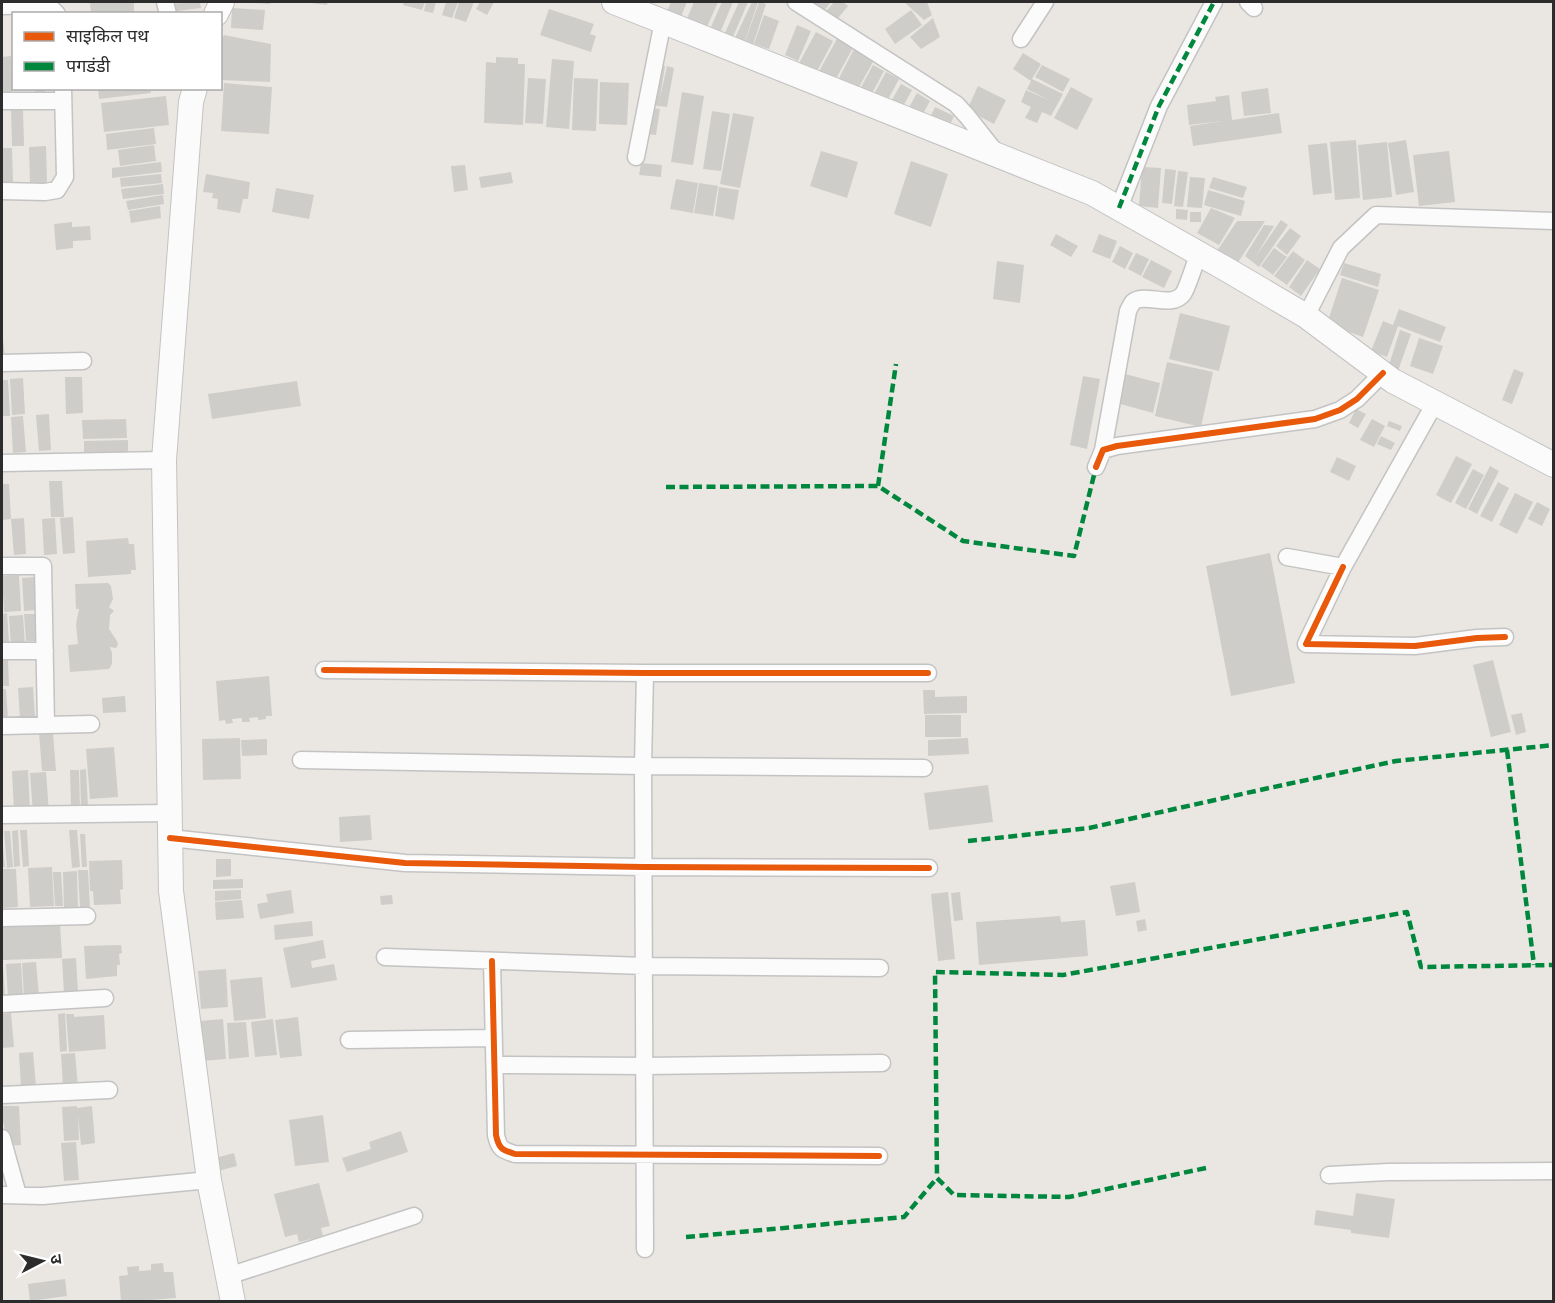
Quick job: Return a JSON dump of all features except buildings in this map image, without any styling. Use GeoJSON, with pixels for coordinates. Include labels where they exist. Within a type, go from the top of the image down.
{"type":"FeatureCollection","features":[{"type":"Feature","properties":{"kind":"main road"},"geometry":{"type":"LineString","coordinates":[[614,2],[1092,193],[1305,316],[1394,381],[1554,465]]}},
{"type":"Feature","properties":{"kind":"main road"},"geometry":{"type":"LineString","coordinates":[[191,93],[164,460],[171,891],[209,1180],[233,1302]]}},
{"type":"Feature","properties":{"kind":"street"},"geometry":{"type":"LineString","coordinates":[[796,2],[956,105],[998,155]]}},
{"type":"Feature","properties":{"kind":"street"},"geometry":{"type":"LineString","coordinates":[[1021,39],[1045,2]]}},
{"type":"Feature","properties":{"kind":"street"},"geometry":{"type":"LineString","coordinates":[[1119,208],[1160,106],[1214,2]]}},
{"type":"Feature","properties":{"kind":"street"},"geometry":{"type":"LineString","coordinates":[[2,6],[48,5],[55,12]]}},
{"type":"Feature","properties":{"kind":"street"},"geometry":{"type":"LineString","coordinates":[[636,157],[663,21]]}},
{"type":"Feature","properties":{"kind":"street"},"geometry":{"type":"LineString","coordinates":[[2,101],[63,95],[65,177],[57,190],[2,191]]}},
{"type":"Feature","properties":{"kind":"street"},"geometry":{"type":"LineString","coordinates":[[1305,316],[1341,248],[1376,215],[1554,221]]}},
{"type":"Feature","properties":{"kind":"street"},"geometry":{"type":"LineString","coordinates":[[1096,467],[1103,450],[1128,311],[1132,303],[1138,299],[1171,301],[1177,299],[1183,294],[1199,253]]}},
{"type":"Feature","properties":{"kind":"street"},"geometry":{"type":"LineString","coordinates":[[2,363],[83,361]]}},
{"type":"Feature","properties":{"kind":"street"},"geometry":{"type":"LineString","coordinates":[[1103,450],[1315,419],[1340,410],[1358,399],[1383,373]]}},
{"type":"Feature","properties":{"kind":"street"},"geometry":{"type":"LineString","coordinates":[[1435,402],[1343,567],[1306,644],[1415,646],[1504,637]]}},
{"type":"Feature","properties":{"kind":"street"},"geometry":{"type":"LineString","coordinates":[[2,463],[164,460]]}},
{"type":"Feature","properties":{"kind":"street"},"geometry":{"type":"LineString","coordinates":[[1287,557],[1343,567]]}},
{"type":"Feature","properties":{"kind":"street"},"geometry":{"type":"LineString","coordinates":[[2,566],[43,566],[46,725]]}},
{"type":"Feature","properties":{"kind":"street"},"geometry":{"type":"LineString","coordinates":[[2,651],[45,651]]}},
{"type":"Feature","properties":{"kind":"street"},"geometry":{"type":"LineString","coordinates":[[324,670],[928,673]]}},
{"type":"Feature","properties":{"kind":"street"},"geometry":{"type":"LineString","coordinates":[[645,673],[645,1249]]}},
{"type":"Feature","properties":{"kind":"street"},"geometry":{"type":"LineString","coordinates":[[2,726],[91,724]]}},
{"type":"Feature","properties":{"kind":"street"},"geometry":{"type":"LineString","coordinates":[[301,760],[924,768]]}},
{"type":"Feature","properties":{"kind":"street"},"geometry":{"type":"LineString","coordinates":[[2,815],[170,813]]}},
{"type":"Feature","properties":{"kind":"street"},"geometry":{"type":"LineString","coordinates":[[170,838],[405,863],[929,868]]}},
{"type":"Feature","properties":{"kind":"street"},"geometry":{"type":"LineString","coordinates":[[2,918],[87,916]]}},
{"type":"Feature","properties":{"kind":"street"},"geometry":{"type":"LineString","coordinates":[[385,957],[644,966],[880,968]]}},
{"type":"Feature","properties":{"kind":"street"},"geometry":{"type":"LineString","coordinates":[[492,961],[496,1135],[498,1144],[503,1150],[515,1154],[879,1156]]}},
{"type":"Feature","properties":{"kind":"street"},"geometry":{"type":"LineString","coordinates":[[2,1004],[105,998]]}},
{"type":"Feature","properties":{"kind":"street"},"geometry":{"type":"LineString","coordinates":[[349,1040],[494,1038]]}},
{"type":"Feature","properties":{"kind":"street"},"geometry":{"type":"LineString","coordinates":[[495,1065],[882,1063]]}},
{"type":"Feature","properties":{"kind":"street"},"geometry":{"type":"LineString","coordinates":[[2,1095],[109,1090]]}},
{"type":"Feature","properties":{"kind":"street"},"geometry":{"type":"LineString","coordinates":[[2,1138],[10,1195],[43,1196],[209,1180]]}},
{"type":"Feature","properties":{"kind":"street"},"geometry":{"type":"LineString","coordinates":[[1329,1175],[1388,1172],[1554,1172]]}},
{"type":"Feature","properties":{"kind":"street"},"geometry":{"type":"LineString","coordinates":[[228,1276],[414,1216]]}},
{"type":"Feature","properties":{"kind":"marked path"},"geometry":{"type":"LineString","coordinates":[[1119,208],[1159,106],[1214,2]]}},
{"type":"Feature","properties":{"kind":"marked path"},"geometry":{"type":"LineString","coordinates":[[878,486],[896,364]]}},
{"type":"Feature","properties":{"kind":"marked path"},"geometry":{"type":"LineString","coordinates":[[666,487],[878,486],[963,541],[1074,556],[1096,467]]}},
{"type":"Feature","properties":{"kind":"marked path"},"geometry":{"type":"LineString","coordinates":[[968,841],[1089,828],[1396,761],[1554,745]]}},
{"type":"Feature","properties":{"kind":"marked path"},"geometry":{"type":"LineString","coordinates":[[1507,750],[1534,965]]}},
{"type":"Feature","properties":{"kind":"marked path"},"geometry":{"type":"LineString","coordinates":[[1206,1168],[1069,1197],[954,1195],[937,1178],[935,972],[1063,975],[1407,912],[1421,967],[1554,965]]}},
{"type":"Feature","properties":{"kind":"marked path"},"geometry":{"type":"LineString","coordinates":[[686,1237],[904,1217],[937,1178]]}},
{"type":"Feature","properties":{"kind":"cycle path"},"geometry":{"type":"LineString","coordinates":[[1096,467],[1103,450],[1117,446],[1315,419],[1340,410],[1357,399],[1383,373]]}},
{"type":"Feature","properties":{"kind":"cycle path"},"geometry":{"type":"LineString","coordinates":[[1343,567],[1306,644],[1415,646],[1505,637]]}},
{"type":"Feature","properties":{"kind":"cycle path"},"geometry":{"type":"LineString","coordinates":[[324,670],[928,673]]}},
{"type":"Feature","properties":{"kind":"cycle path"},"geometry":{"type":"LineString","coordinates":[[170,838],[405,863],[929,868]]}},
{"type":"Feature","properties":{"kind":"cycle path"},"geometry":{"type":"LineString","coordinates":[[492,961],[496,1135],[498,1143],[504,1150],[515,1154],[879,1156]]}}]}
